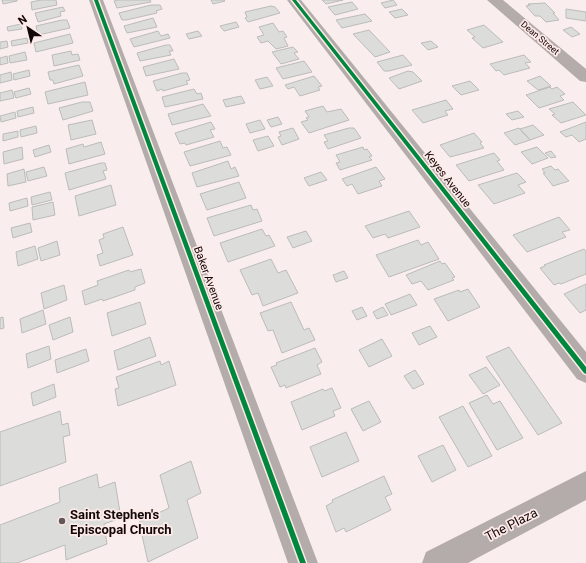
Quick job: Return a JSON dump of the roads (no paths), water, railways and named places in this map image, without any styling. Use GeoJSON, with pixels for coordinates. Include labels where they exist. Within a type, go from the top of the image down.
{"type":"FeatureCollection","features":[{"type":"Feature","properties":{"kind":"street","name":"Baker Avenue"},"geometry":{"type":"LineString","coordinates":[[96,0],[303,563]]}},
{"type":"Feature","properties":{"kind":"street","name":"Keyes Avenue"},"geometry":{"type":"LineString","coordinates":[[294,0],[586,370]]}},
{"type":"Feature","properties":{"kind":"street","name":"Dean Street"},"geometry":{"type":"LineString","coordinates":[[494,0],[586,77]]}},
{"type":"Feature","properties":{"kind":"street","name":"The Plaza"},"geometry":{"type":"LineString","coordinates":[[437,563],[586,485]]}},
{"type":"Feature","properties":{"kind":"place","name":"Saint Stephen's Episcopal Church"},"geometry":{"type":"Point","coordinates":[62,521]}}]}
